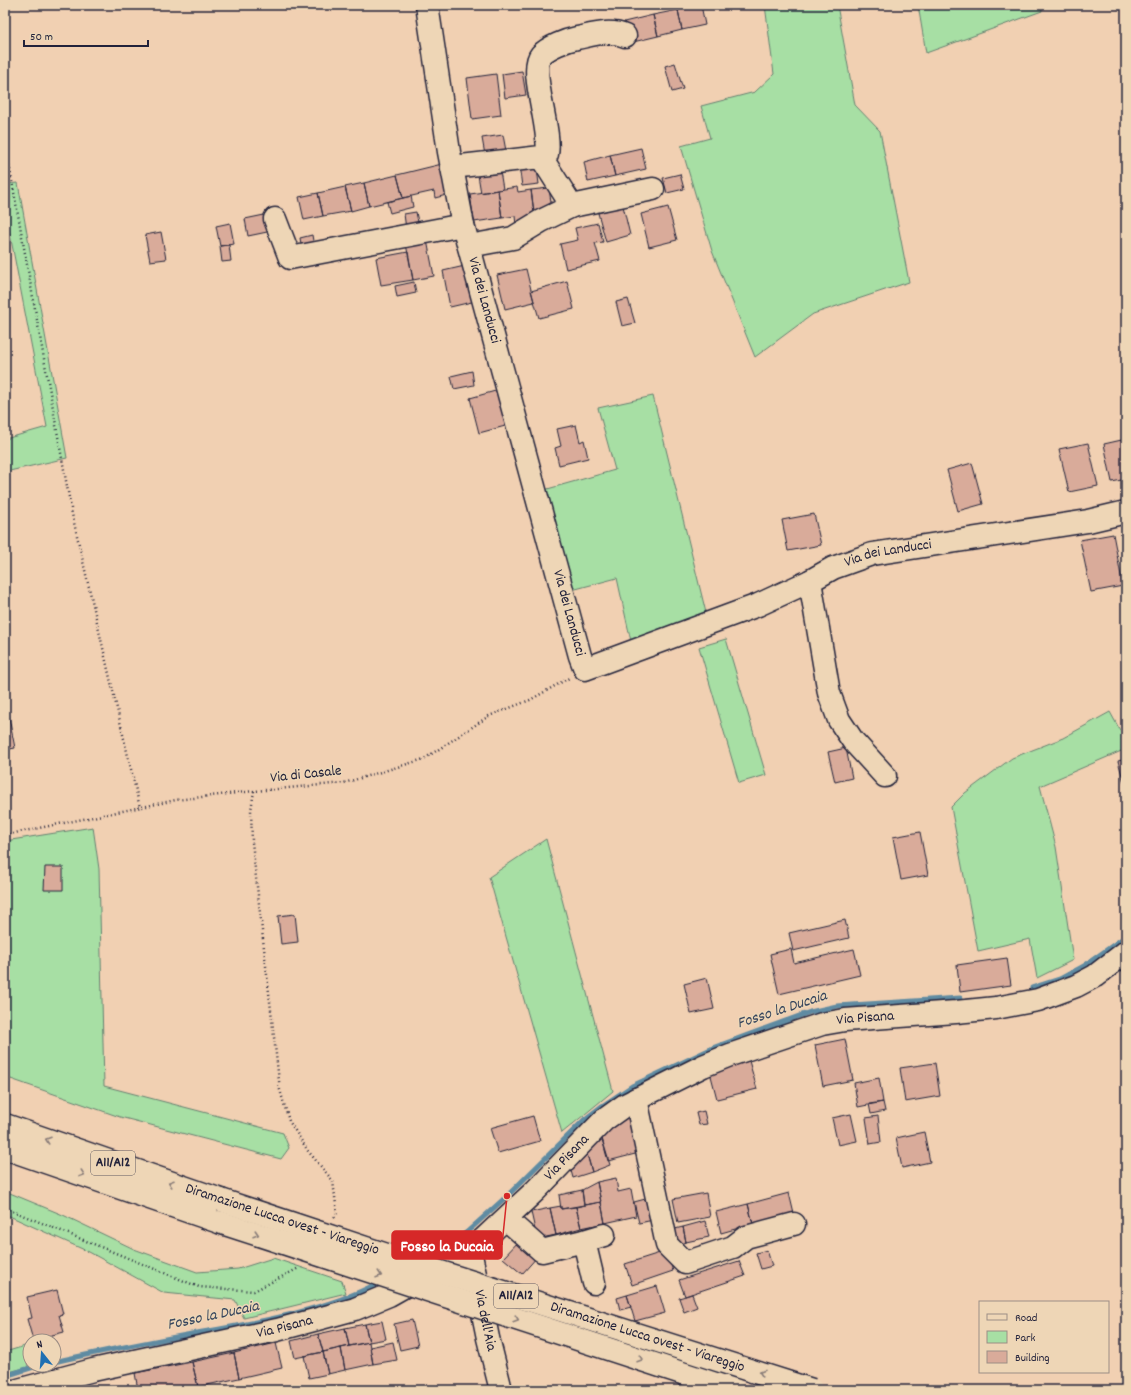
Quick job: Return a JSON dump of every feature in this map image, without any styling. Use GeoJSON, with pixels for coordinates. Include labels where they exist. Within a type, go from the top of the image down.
{"type":"FeatureCollection","features":[{"type":"Feature","properties":{"kind":"main road","name":"Via dei Landucci"},"geometry":{"type":"LineString","coordinates":[[427,5],[452,167],[463,225],[585,669],[758,605],[810,581],[833,568],[872,554],[1088,521],[1126,512]]}},
{"type":"Feature","properties":{"kind":"main road"},"geometry":{"type":"LineString","coordinates":[[452,167],[541,157],[548,154],[548,140],[537,75],[540,56],[546,50],[574,39],[608,32],[625,36]]}},
{"type":"Feature","properties":{"kind":"main road"},"geometry":{"type":"LineString","coordinates":[[541,157],[572,206]]}},
{"type":"Feature","properties":{"kind":"main road"},"geometry":{"type":"LineString","coordinates":[[469,246],[514,238],[541,221],[572,206],[653,188]]}},
{"type":"Feature","properties":{"kind":"main road"},"geometry":{"type":"LineString","coordinates":[[275,219],[290,258],[463,225]]}},
{"type":"Feature","properties":{"kind":"main road"},"geometry":{"type":"LineString","coordinates":[[810,581],[829,693],[839,720],[852,741],[885,776]]}},
{"type":"Feature","properties":{"kind":"main road","name":"Via Pisana"},"geometry":{"type":"LineString","coordinates":[[18,1390],[93,1370],[277,1330],[355,1309],[389,1295],[470,1250],[506,1219],[604,1120],[636,1099],[717,1061],[822,1024],[877,1016],[956,1012],[996,1008],[1038,1000],[1076,986],[1094,976],[1126,952]]}},
{"type":"Feature","properties":{"kind":"main road"},"geometry":{"type":"LineString","coordinates":[[636,1099],[667,1245],[685,1263],[733,1247],[746,1237],[794,1224]]}},
{"type":"Feature","properties":{"kind":"main road","name":"Diramazione Lucca ovest - Viareggio"},"geometry":{"type":"LineString","coordinates":[[5,1125],[221,1200],[384,1254],[812,1390]]}},
{"type":"Feature","properties":{"kind":"main road","name":"Diramazione Lucca ovest - Viareggio"},"geometry":{"type":"LineString","coordinates":[[5,1148],[219,1222],[734,1390]]}},
{"type":"Feature","properties":{"kind":"main road"},"geometry":{"type":"LineString","coordinates":[[506,1219],[542,1251],[594,1238],[594,1283]]}},
{"type":"Feature","properties":{"kind":"main road","name":"Via dell'Aia"},"geometry":{"type":"LineString","coordinates":[[470,1250],[488,1338],[501,1390]]}},
{"type":"Feature","properties":{"kind":"path"},"geometry":{"type":"LineString","coordinates":[[5,150],[10,167],[72,514],[140,808]]}},
{"type":"Feature","properties":{"kind":"path","name":"Via di Casale"},"geometry":{"type":"LineString","coordinates":[[5,835],[176,800],[254,791],[344,784],[424,759],[489,716],[530,700],[585,669]]}},
{"type":"Feature","properties":{"kind":"path"},"geometry":{"type":"LineString","coordinates":[[254,791],[251,810],[252,842],[280,1090],[289,1121],[308,1151],[333,1181],[337,1213],[333,1220]]}},
{"type":"Feature","properties":{"kind":"path"},"geometry":{"type":"LineString","coordinates":[[5,1208],[199,1287],[254,1291],[298,1270],[302,1263]]}},
{"type":"Feature","properties":{"kind":"green space"},"geometry":{"type":"Polygon","coordinates":[[[765,5],[837,5],[855,105],[880,131],[909,282],[813,314],[755,357],[712,251],[681,146],[710,138],[701,106],[755,92],[774,74],[765,5]]]}},
{"type":"Feature","properties":{"kind":"green space"},"geometry":{"type":"Polygon","coordinates":[[[918,5],[1041,5],[1042,11],[926,53],[918,5]]]}},
{"type":"Feature","properties":{"kind":"green space"},"geometry":{"type":"Polygon","coordinates":[[[18,183],[67,458],[5,472],[5,439],[47,427],[5,208],[5,184],[18,183]]]}},
{"type":"Feature","properties":{"kind":"green space"},"geometry":{"type":"Polygon","coordinates":[[[653,396],[707,617],[632,646],[617,578],[572,590],[544,490],[615,470],[598,408],[653,396]]]}},
{"type":"Feature","properties":{"kind":"green space"},"geometry":{"type":"Polygon","coordinates":[[[726,639],[766,775],[739,783],[699,647],[726,639]]]}},
{"type":"Feature","properties":{"kind":"green space"},"geometry":{"type":"Polygon","coordinates":[[[1110,712],[1126,741],[1126,749],[1040,786],[1056,847],[1073,960],[1037,978],[1030,939],[978,951],[951,807],[965,793],[1012,758],[1063,738],[1110,712]]]}},
{"type":"Feature","properties":{"kind":"green space"},"geometry":{"type":"Polygon","coordinates":[[[93,827],[99,869],[104,1086],[283,1133],[289,1148],[281,1159],[120,1117],[5,1077],[5,841],[93,827]]]}},
{"type":"Feature","properties":{"kind":"green space"},"geometry":{"type":"Polygon","coordinates":[[[546,839],[613,1091],[562,1133],[489,877],[546,839]]]}},
{"type":"Feature","properties":{"kind":"green space"},"geometry":{"type":"Polygon","coordinates":[[[5,1191],[63,1215],[134,1249],[197,1272],[238,1269],[273,1258],[342,1281],[346,1293],[244,1318],[235,1300],[164,1293],[89,1252],[5,1214],[5,1191]]]}},
{"type":"Feature","properties":{"kind":"green space"},"geometry":{"type":"Polygon","coordinates":[[[22,1347],[22,1369],[5,1373],[5,1352],[22,1347]]]}},
{"type":"Feature","properties":{"kind":"building"},"geometry":{"type":"Polygon","coordinates":[[[701,5],[705,25],[682,30],[678,10],[701,5]]]}},
{"type":"Feature","properties":{"kind":"building"},"geometry":{"type":"Polygon","coordinates":[[[678,10],[682,30],[658,36],[653,15],[678,10]]]}},
{"type":"Feature","properties":{"kind":"building"},"geometry":{"type":"Polygon","coordinates":[[[653,15],[658,36],[629,43],[624,22],[653,15]]]}},
{"type":"Feature","properties":{"kind":"building"},"geometry":{"type":"Polygon","coordinates":[[[675,63],[683,89],[672,92],[665,66],[675,63]]]}},
{"type":"Feature","properties":{"kind":"building"},"geometry":{"type":"Polygon","coordinates":[[[522,71],[526,95],[505,98],[502,74],[522,71]]]}},
{"type":"Feature","properties":{"kind":"building"},"geometry":{"type":"Polygon","coordinates":[[[496,74],[501,115],[472,119],[467,78],[496,74]]]}},
{"type":"Feature","properties":{"kind":"building"},"geometry":{"type":"Polygon","coordinates":[[[503,135],[506,151],[485,155],[482,138],[503,135]]]}},
{"type":"Feature","properties":{"kind":"building"},"geometry":{"type":"Polygon","coordinates":[[[641,148],[646,169],[615,176],[610,155],[641,148]]]}},
{"type":"Feature","properties":{"kind":"building"},"geometry":{"type":"Polygon","coordinates":[[[610,155],[615,176],[588,182],[584,162],[610,155]]]}},
{"type":"Feature","properties":{"kind":"building"},"geometry":{"type":"Polygon","coordinates":[[[536,162],[539,184],[522,186],[519,165],[536,162]]]}},
{"type":"Feature","properties":{"kind":"building"},"geometry":{"type":"Polygon","coordinates":[[[446,163],[454,193],[435,198],[434,191],[403,198],[397,175],[446,163]]]}},
{"type":"Feature","properties":{"kind":"building"},"geometry":{"type":"Polygon","coordinates":[[[499,165],[503,189],[481,193],[477,169],[499,165]]]}},
{"type":"Feature","properties":{"kind":"building"},"geometry":{"type":"Polygon","coordinates":[[[680,174],[684,189],[667,193],[663,178],[680,174]]]}},
{"type":"Feature","properties":{"kind":"building"},"geometry":{"type":"Polygon","coordinates":[[[397,175],[403,198],[369,206],[364,183],[397,175]]]}},
{"type":"Feature","properties":{"kind":"building"},"geometry":{"type":"Polygon","coordinates":[[[364,183],[369,206],[351,211],[345,187],[364,183]]]}},
{"type":"Feature","properties":{"kind":"building"},"geometry":{"type":"Polygon","coordinates":[[[345,187],[351,211],[323,216],[318,193],[345,187]]]}},
{"type":"Feature","properties":{"kind":"building"},"geometry":{"type":"Polygon","coordinates":[[[517,187],[518,192],[531,190],[534,213],[528,215],[529,223],[516,225],[515,216],[502,218],[498,190],[517,187]]]}},
{"type":"Feature","properties":{"kind":"building"},"geometry":{"type":"Polygon","coordinates":[[[549,188],[552,210],[534,212],[531,190],[549,188]]]}},
{"type":"Feature","properties":{"kind":"building"},"geometry":{"type":"Polygon","coordinates":[[[498,190],[502,218],[474,222],[470,194],[498,190]]]}},
{"type":"Feature","properties":{"kind":"building"},"geometry":{"type":"Polygon","coordinates":[[[318,193],[323,216],[304,220],[299,197],[318,193]]]}},
{"type":"Feature","properties":{"kind":"building"},"geometry":{"type":"Polygon","coordinates":[[[411,196],[413,207],[390,213],[387,202],[411,196]]]}},
{"type":"Feature","properties":{"kind":"building"},"geometry":{"type":"Polygon","coordinates":[[[623,206],[630,235],[606,242],[598,213],[623,206]]]}},
{"type":"Feature","properties":{"kind":"building"},"geometry":{"type":"Polygon","coordinates":[[[668,207],[677,240],[649,247],[641,214],[668,207]]]}},
{"type":"Feature","properties":{"kind":"building"},"geometry":{"type":"Polygon","coordinates":[[[416,212],[419,227],[406,229],[404,214],[416,212]]]}},
{"type":"Feature","properties":{"kind":"building"},"geometry":{"type":"Polygon","coordinates":[[[269,214],[272,231],[248,236],[245,219],[269,214]]]}},
{"type":"Feature","properties":{"kind":"building"},"geometry":{"type":"Polygon","coordinates":[[[230,223],[234,244],[220,246],[216,226],[230,223]]]}},
{"type":"Feature","properties":{"kind":"building"},"geometry":{"type":"Polygon","coordinates":[[[598,223],[603,242],[595,243],[600,261],[566,269],[560,244],[578,240],[575,228],[598,223]]]}},
{"type":"Feature","properties":{"kind":"building"},"geometry":{"type":"Polygon","coordinates":[[[161,232],[166,259],[150,261],[145,235],[161,232]]]}},
{"type":"Feature","properties":{"kind":"building"},"geometry":{"type":"Polygon","coordinates":[[[312,235],[314,247],[302,250],[300,238],[312,235]]]}},
{"type":"Feature","properties":{"kind":"building"},"geometry":{"type":"Polygon","coordinates":[[[427,240],[434,276],[413,280],[406,244],[427,240]]]}},
{"type":"Feature","properties":{"kind":"building"},"geometry":{"type":"Polygon","coordinates":[[[229,245],[231,261],[222,262],[220,246],[229,245]]]}},
{"type":"Feature","properties":{"kind":"building"},"geometry":{"type":"Polygon","coordinates":[[[408,252],[413,280],[381,285],[376,258],[408,252]]]}},
{"type":"Feature","properties":{"kind":"building"},"geometry":{"type":"Polygon","coordinates":[[[469,265],[476,301],[450,307],[443,271],[469,265]]]}},
{"type":"Feature","properties":{"kind":"building"},"geometry":{"type":"Polygon","coordinates":[[[526,269],[534,302],[505,309],[497,275],[526,269]]]}},
{"type":"Feature","properties":{"kind":"building"},"geometry":{"type":"Polygon","coordinates":[[[567,281],[574,309],[539,318],[531,291],[567,281]]]}},
{"type":"Feature","properties":{"kind":"building"},"geometry":{"type":"Polygon","coordinates":[[[414,282],[416,293],[397,297],[395,286],[414,282]]]}},
{"type":"Feature","properties":{"kind":"building"},"geometry":{"type":"Polygon","coordinates":[[[628,299],[635,323],[622,326],[616,302],[628,299]]]}},
{"type":"Feature","properties":{"kind":"building"},"geometry":{"type":"Polygon","coordinates":[[[472,371],[474,385],[454,389],[451,376],[472,371]]]}},
{"type":"Feature","properties":{"kind":"building"},"geometry":{"type":"Polygon","coordinates":[[[499,390],[509,425],[479,433],[470,398],[499,390]]]}},
{"type":"Feature","properties":{"kind":"building"},"geometry":{"type":"Polygon","coordinates":[[[576,425],[580,442],[584,440],[588,458],[559,465],[555,448],[561,446],[557,429],[576,425]]]}},
{"type":"Feature","properties":{"kind":"building"},"geometry":{"type":"Polygon","coordinates":[[[1126,439],[1126,479],[1112,482],[1104,444],[1126,439]]]}},
{"type":"Feature","properties":{"kind":"building"},"geometry":{"type":"Polygon","coordinates":[[[1088,443],[1098,486],[1069,492],[1059,449],[1088,443]]]}},
{"type":"Feature","properties":{"kind":"building"},"geometry":{"type":"Polygon","coordinates":[[[972,463],[983,504],[958,511],[947,470],[972,463]]]}},
{"type":"Feature","properties":{"kind":"building"},"geometry":{"type":"Polygon","coordinates":[[[814,514],[821,545],[788,551],[782,520],[814,514]]]}},
{"type":"Feature","properties":{"kind":"building"},"geometry":{"type":"Polygon","coordinates":[[[1113,534],[1123,586],[1091,592],[1080,540],[1113,534]]]}},
{"type":"Feature","properties":{"kind":"building"},"geometry":{"type":"Polygon","coordinates":[[[5,708],[7,708],[15,748],[5,750],[5,708]]]}},
{"type":"Feature","properties":{"kind":"building"},"geometry":{"type":"Polygon","coordinates":[[[846,748],[852,778],[835,782],[828,752],[846,748]]]}},
{"type":"Feature","properties":{"kind":"building"},"geometry":{"type":"Polygon","coordinates":[[[1126,759],[1126,786],[1125,786],[1118,761],[1126,759]]]}},
{"type":"Feature","properties":{"kind":"building"},"geometry":{"type":"Polygon","coordinates":[[[920,832],[928,875],[901,880],[893,837],[920,832]]]}},
{"type":"Feature","properties":{"kind":"building"},"geometry":{"type":"Polygon","coordinates":[[[45,867],[63,867],[63,890],[44,890],[45,867]]]}},
{"type":"Feature","properties":{"kind":"building"},"geometry":{"type":"Polygon","coordinates":[[[295,914],[298,942],[281,944],[278,916],[295,914]]]}},
{"type":"Feature","properties":{"kind":"building"},"geometry":{"type":"Polygon","coordinates":[[[845,920],[849,938],[793,951],[789,933],[845,920]]]}},
{"type":"Feature","properties":{"kind":"building"},"geometry":{"type":"Polygon","coordinates":[[[791,949],[794,963],[854,949],[860,975],[779,994],[770,954],[791,949]]]}},
{"type":"Feature","properties":{"kind":"building"},"geometry":{"type":"Polygon","coordinates":[[[1007,958],[1011,985],[960,992],[957,965],[1007,958]]]}},
{"type":"Feature","properties":{"kind":"building"},"geometry":{"type":"Polygon","coordinates":[[[707,978],[714,1009],[691,1014],[684,984],[707,978]]]}},
{"type":"Feature","properties":{"kind":"building"},"geometry":{"type":"Polygon","coordinates":[[[845,1039],[853,1080],[823,1086],[815,1045],[845,1039]]]}},
{"type":"Feature","properties":{"kind":"building"},"geometry":{"type":"Polygon","coordinates":[[[749,1061],[757,1089],[717,1099],[710,1072],[749,1061]]]}},
{"type":"Feature","properties":{"kind":"building"},"geometry":{"type":"Polygon","coordinates":[[[935,1063],[940,1096],[905,1102],[900,1068],[935,1063]]]}},
{"type":"Feature","properties":{"kind":"building"},"geometry":{"type":"Polygon","coordinates":[[[879,1078],[883,1102],[858,1107],[854,1083],[879,1078]]]}},
{"type":"Feature","properties":{"kind":"building"},"geometry":{"type":"Polygon","coordinates":[[[883,1102],[885,1111],[871,1114],[869,1104],[883,1102]]]}},
{"type":"Feature","properties":{"kind":"building"},"geometry":{"type":"Polygon","coordinates":[[[704,1111],[707,1124],[699,1125],[696,1113],[704,1111]]]}},
{"type":"Feature","properties":{"kind":"building"},"geometry":{"type":"Polygon","coordinates":[[[633,1114],[643,1152],[608,1161],[600,1132],[617,1118],[633,1114]]]}},
{"type":"Feature","properties":{"kind":"building"},"geometry":{"type":"Polygon","coordinates":[[[851,1114],[857,1141],[838,1145],[832,1118],[851,1114]]]}},
{"type":"Feature","properties":{"kind":"building"},"geometry":{"type":"Polygon","coordinates":[[[533,1116],[540,1141],[498,1153],[490,1128],[533,1116]]]}},
{"type":"Feature","properties":{"kind":"building"},"geometry":{"type":"Polygon","coordinates":[[[878,1116],[881,1142],[870,1144],[866,1118],[878,1116]]]}},
{"type":"Feature","properties":{"kind":"building"},"geometry":{"type":"Polygon","coordinates":[[[600,1132],[610,1165],[592,1172],[585,1147],[600,1132]]]}},
{"type":"Feature","properties":{"kind":"building"},"geometry":{"type":"Polygon","coordinates":[[[924,1132],[930,1162],[902,1168],[896,1138],[924,1132]]]}},
{"type":"Feature","properties":{"kind":"building"},"geometry":{"type":"Polygon","coordinates":[[[585,1147],[592,1172],[573,1178],[569,1163],[585,1147]]]}},
{"type":"Feature","properties":{"kind":"building"},"geometry":{"type":"Polygon","coordinates":[[[616,1178],[618,1192],[631,1189],[636,1216],[605,1223],[597,1182],[616,1178]]]}},
{"type":"Feature","properties":{"kind":"building"},"geometry":{"type":"Polygon","coordinates":[[[597,1182],[601,1202],[584,1205],[582,1190],[597,1182]]]}},
{"type":"Feature","properties":{"kind":"building"},"geometry":{"type":"Polygon","coordinates":[[[582,1190],[584,1205],[561,1209],[559,1195],[582,1190]]]}},
{"type":"Feature","properties":{"kind":"building"},"geometry":{"type":"Polygon","coordinates":[[[706,1193],[710,1217],[678,1223],[673,1199],[706,1193]]]}},
{"type":"Feature","properties":{"kind":"building"},"geometry":{"type":"Polygon","coordinates":[[[789,1193],[794,1214],[753,1224],[748,1204],[789,1193]]]}},
{"type":"Feature","properties":{"kind":"building"},"geometry":{"type":"Polygon","coordinates":[[[653,1197],[658,1219],[639,1223],[634,1202],[653,1197]]]}},
{"type":"Feature","properties":{"kind":"building"},"geometry":{"type":"Polygon","coordinates":[[[601,1202],[605,1223],[581,1228],[576,1207],[601,1202]]]}},
{"type":"Feature","properties":{"kind":"building"},"geometry":{"type":"Polygon","coordinates":[[[748,1204],[753,1224],[721,1233],[716,1212],[748,1204]]]}},
{"type":"Feature","properties":{"kind":"building"},"geometry":{"type":"Polygon","coordinates":[[[561,1206],[561,1209],[576,1207],[581,1228],[556,1235],[550,1208],[561,1206]]]}},
{"type":"Feature","properties":{"kind":"building"},"geometry":{"type":"Polygon","coordinates":[[[550,1208],[556,1235],[537,1239],[531,1212],[550,1208]]]}},
{"type":"Feature","properties":{"kind":"building"},"geometry":{"type":"Polygon","coordinates":[[[705,1221],[709,1237],[686,1242],[683,1227],[705,1221]]]}},
{"type":"Feature","properties":{"kind":"building"},"geometry":{"type":"Polygon","coordinates":[[[683,1227],[686,1242],[671,1247],[667,1231],[683,1227]]]}},
{"type":"Feature","properties":{"kind":"building"},"geometry":{"type":"Polygon","coordinates":[[[520,1240],[538,1256],[522,1274],[503,1258],[520,1240]]]}},
{"type":"Feature","properties":{"kind":"building"},"geometry":{"type":"Polygon","coordinates":[[[767,1250],[772,1266],[761,1269],[756,1253],[767,1250]]]}},
{"type":"Feature","properties":{"kind":"building"},"geometry":{"type":"Polygon","coordinates":[[[666,1251],[673,1271],[632,1285],[625,1264],[666,1251]]]}},
{"type":"Feature","properties":{"kind":"building"},"geometry":{"type":"Polygon","coordinates":[[[739,1261],[745,1276],[685,1296],[679,1280],[739,1261]]]}},
{"type":"Feature","properties":{"kind":"building"},"geometry":{"type":"Polygon","coordinates":[[[657,1286],[665,1313],[635,1321],[627,1295],[657,1286]]]}},
{"type":"Feature","properties":{"kind":"building"},"geometry":{"type":"Polygon","coordinates":[[[57,1290],[63,1314],[59,1315],[64,1332],[31,1333],[27,1319],[32,1318],[27,1297],[57,1290]]]}},
{"type":"Feature","properties":{"kind":"building"},"geometry":{"type":"Polygon","coordinates":[[[692,1294],[697,1307],[684,1312],[679,1298],[692,1294]]]}},
{"type":"Feature","properties":{"kind":"building"},"geometry":{"type":"Polygon","coordinates":[[[627,1295],[631,1307],[620,1310],[617,1298],[627,1295]]]}},
{"type":"Feature","properties":{"kind":"building"},"geometry":{"type":"Polygon","coordinates":[[[412,1320],[418,1346],[400,1350],[394,1324],[412,1320]]]}},
{"type":"Feature","properties":{"kind":"building"},"geometry":{"type":"Polygon","coordinates":[[[382,1321],[386,1339],[369,1342],[365,1324],[382,1321]]]}},
{"type":"Feature","properties":{"kind":"building"},"geometry":{"type":"Polygon","coordinates":[[[365,1324],[369,1342],[349,1346],[345,1328],[365,1324]]]}},
{"type":"Feature","properties":{"kind":"building"},"geometry":{"type":"Polygon","coordinates":[[[345,1328],[349,1346],[323,1352],[318,1334],[345,1328]]]}},
{"type":"Feature","properties":{"kind":"building"},"geometry":{"type":"Polygon","coordinates":[[[318,1334],[323,1352],[295,1358],[291,1341],[318,1334]]]}},
{"type":"Feature","properties":{"kind":"building"},"geometry":{"type":"Polygon","coordinates":[[[369,1342],[373,1364],[345,1370],[341,1348],[369,1342]]]}},
{"type":"Feature","properties":{"kind":"building"},"geometry":{"type":"Polygon","coordinates":[[[393,1342],[397,1360],[373,1364],[370,1347],[393,1342]]]}},
{"type":"Feature","properties":{"kind":"building"},"geometry":{"type":"Polygon","coordinates":[[[276,1343],[282,1368],[239,1378],[234,1353],[276,1343]]]}},
{"type":"Feature","properties":{"kind":"building"},"geometry":{"type":"Polygon","coordinates":[[[341,1348],[345,1370],[328,1374],[323,1352],[341,1348]]]}},
{"type":"Feature","properties":{"kind":"building"},"geometry":{"type":"Polygon","coordinates":[[[323,1352],[328,1374],[309,1378],[304,1356],[323,1352]]]}},
{"type":"Feature","properties":{"kind":"building"},"geometry":{"type":"Polygon","coordinates":[[[234,1353],[239,1378],[198,1387],[192,1362],[234,1353]]]}},
{"type":"Feature","properties":{"kind":"building"},"geometry":{"type":"Polygon","coordinates":[[[192,1362],[198,1387],[183,1390],[138,1390],[135,1373],[192,1362]]]}},
{"type":"Feature","properties":{"kind":"waterway"},"geometry":{"type":"LineString","coordinates":[[1032,988],[1060,979],[1084,966],[1126,936]]}},
{"type":"Feature","properties":{"kind":"waterway","name":"Fosso la Ducaia"},"geometry":{"type":"LineString","coordinates":[[422,1259],[449,1245],[467,1232],[507,1196],[584,1120],[632,1086],[715,1047],[810,1012],[837,1006],[960,998]]}},
{"type":"Feature","properties":{"kind":"waterway","name":"Fosso la Ducaia"},"geometry":{"type":"LineString","coordinates":[[62,1360],[267,1320],[315,1308],[360,1292],[380,1282]]}},
{"type":"Feature","properties":{"kind":"waterway","name":"Fosso la Ducaia"},"geometry":{"type":"LineString","coordinates":[[5,1376],[22,1371]]}},
{"type":"Feature","properties":{"kind":"place","name":"Fosso la Ducaia"},"geometry":{"type":"Point","coordinates":[507,1196]}}]}
